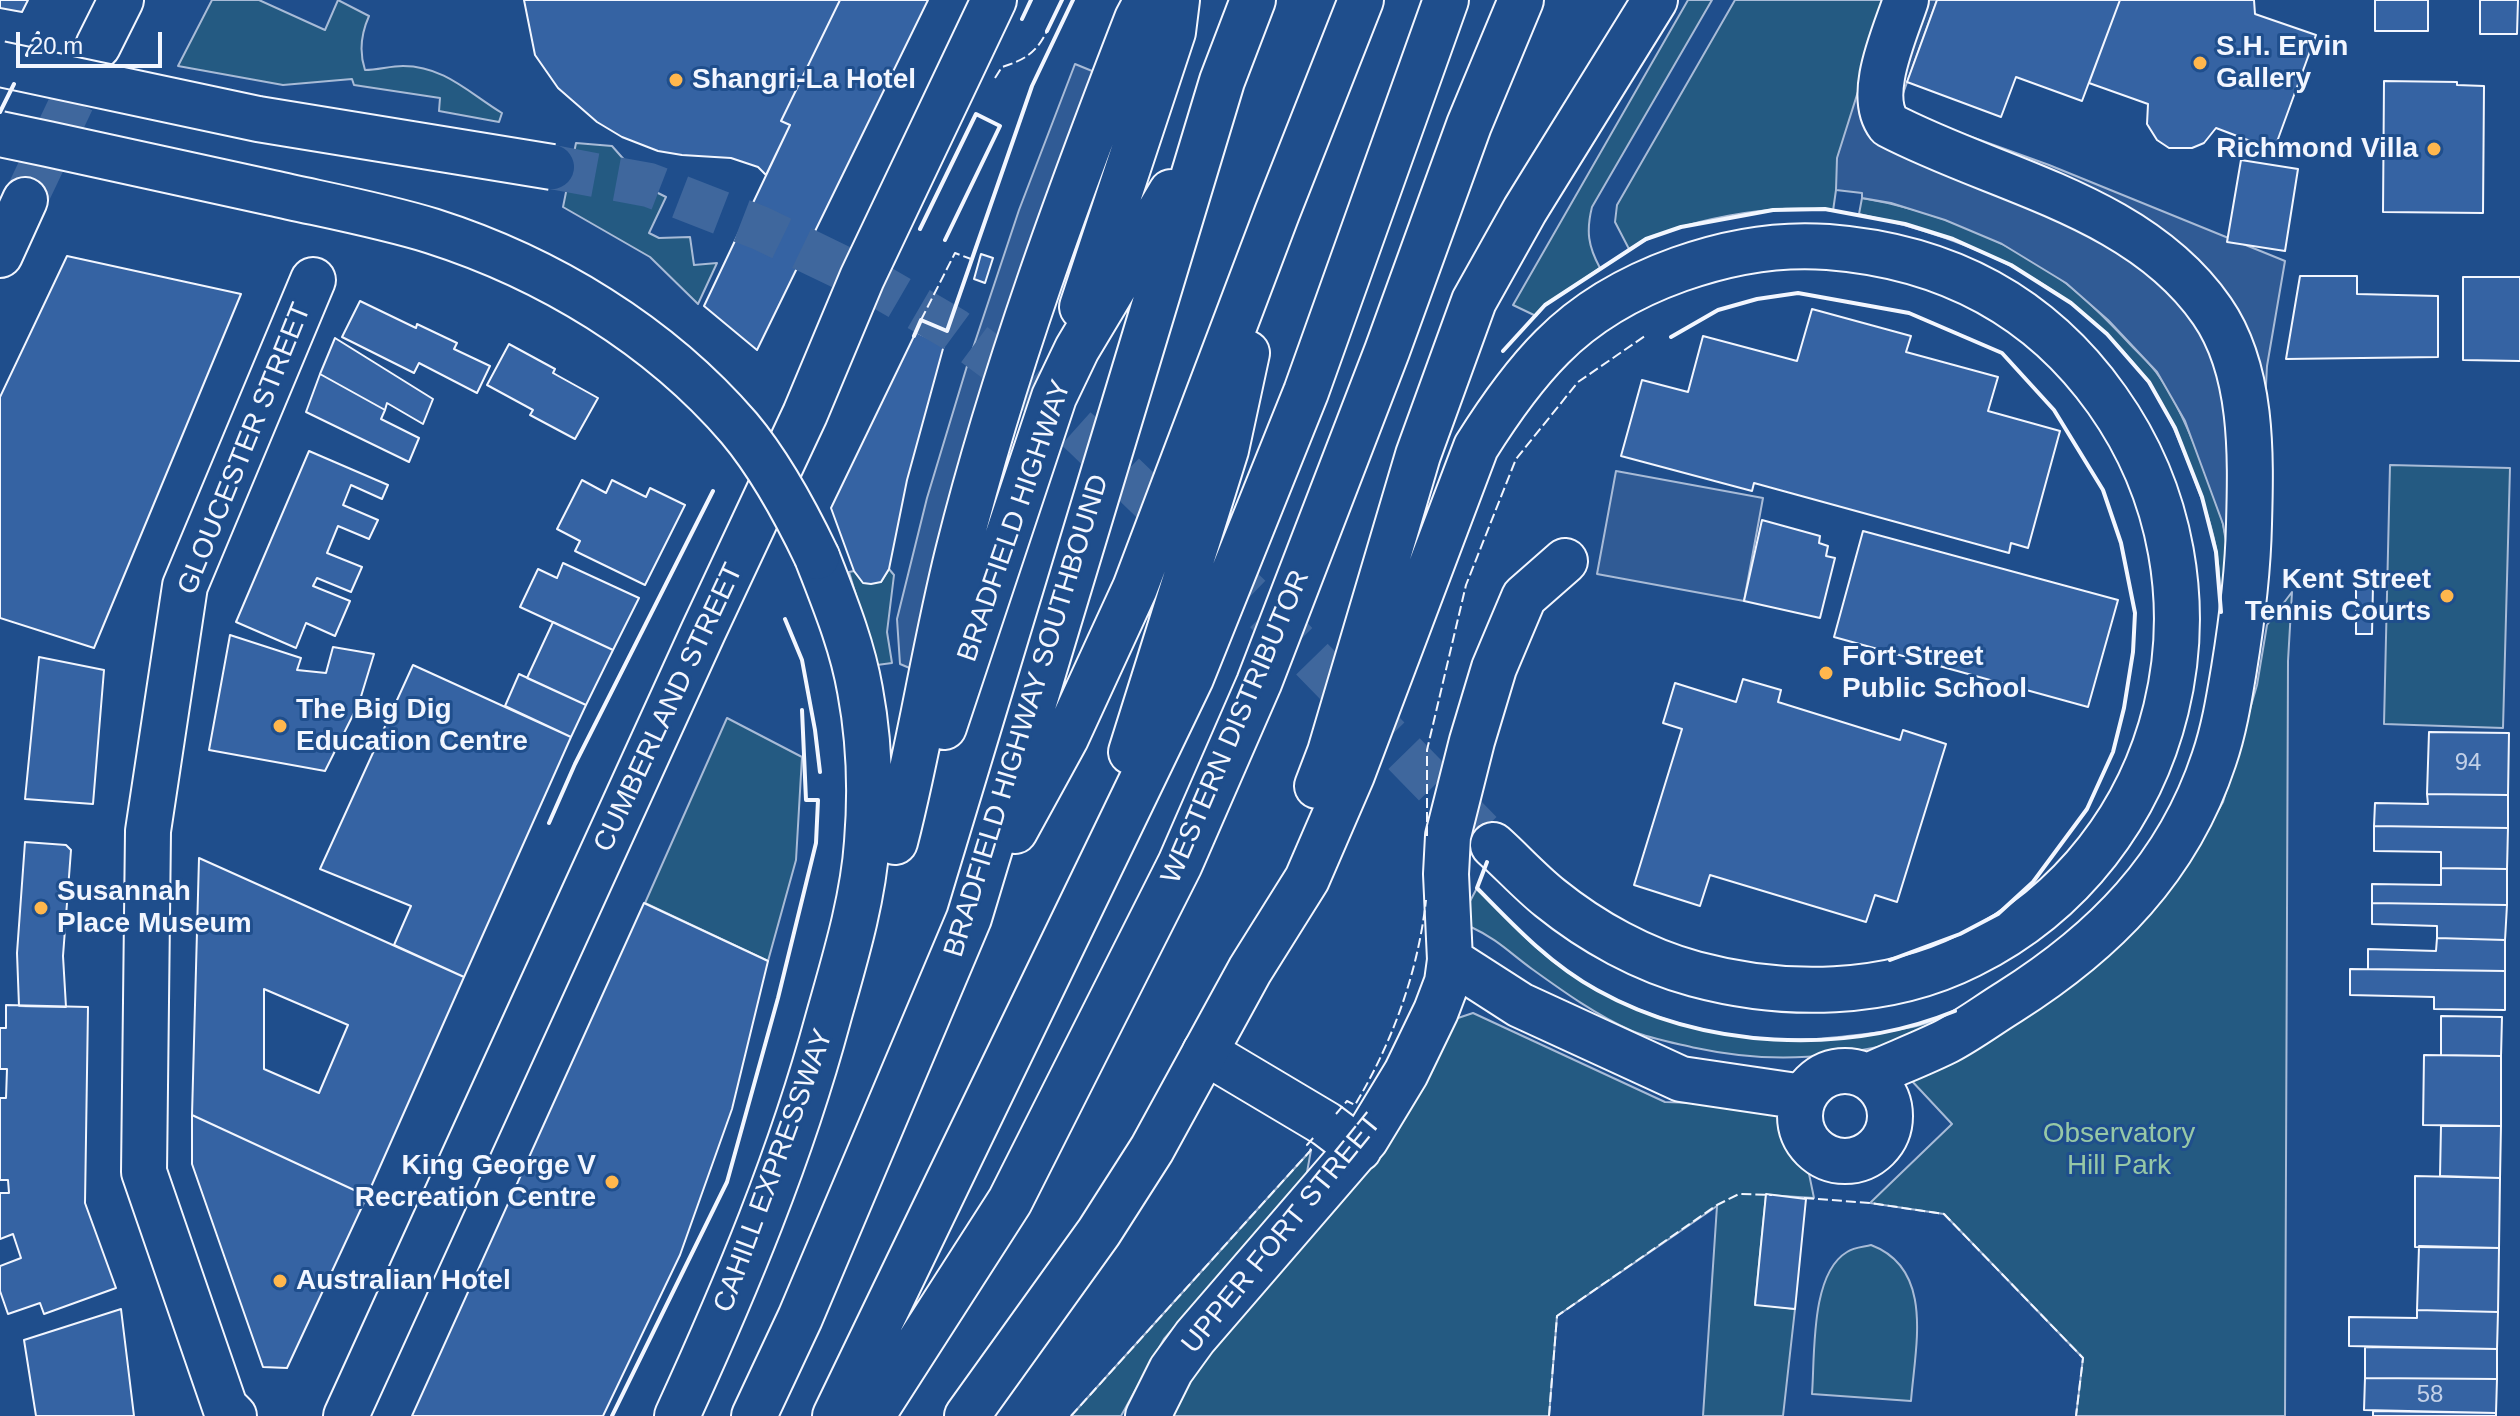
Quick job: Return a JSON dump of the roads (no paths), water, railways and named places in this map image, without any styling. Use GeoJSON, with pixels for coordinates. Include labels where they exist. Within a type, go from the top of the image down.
{"type":"FeatureCollection","features":[{"type":"Feature","properties":{"kind":"main road"},"geometry":{"type":"LineString","coordinates":[[98,46],[121,0]]}},
{"type":"Feature","properties":{"kind":"main road","name":"CUMBERLAND STREET"},"geometry":{"type":"LineString","coordinates":[[346,1416],[696,646],[805,414],[862,278],[994,0]]}},
{"type":"Feature","properties":{"kind":"main road"},"geometry":{"type":"LineString","coordinates":[[895,842],[912,776],[958,553],[1008,374],[1062,213],[1147,0]]}},
{"type":"Feature","properties":{"kind":"main road"},"geometry":{"type":"LineString","coordinates":[[1054,397],[1116,198],[1173,32],[1177,0]]}},
{"type":"Feature","properties":{"kind":"main road"},"geometry":{"type":"LineString","coordinates":[[1219,0],[1222,81]]}},
{"type":"Feature","properties":{"kind":"main road"},"geometry":{"type":"LineString","coordinates":[[1205,135],[1253,0]]}},
{"type":"Feature","properties":{"kind":"main road"},"geometry":{"type":"LineString","coordinates":[[969,918],[1066,738],[1135,588],[1361,0]]}},
{"type":"Feature","properties":{"kind":"main road"},"geometry":{"type":"LineString","coordinates":[[835,1416],[1191,678],[1306,392],[1446,0]]}},
{"type":"Feature","properties":{"kind":"main road","name":"WESTERN DISTRIBUTOR"},"geometry":{"type":"LineString","coordinates":[[872,1416],[1010,1201],[1180,864],[1259,683],[1387,351],[1469,125],[1521,0]]}},
{"type":"Feature","properties":{"kind":"main road"},"geometry":{"type":"LineString","coordinates":[[1868,1076],[1949,1040],[2046,979],[2084,950],[2127,907],[2160,867],[2199,799],[2214,758],[2236,659],[2248,563],[2248,439],[2241,380],[2231,344],[2211,310],[2184,280],[2143,243],[2102,218],[1889,125],[1882,115],[1879,88],[1906,0]]}},
{"type":"Feature","properties":{"kind":"main road"},"geometry":{"type":"LineString","coordinates":[[1250,970],[1330,752],[1418,455],[1474,301],[1525,210],[1645,12]]}},
{"type":"Feature","properties":{"kind":"main road"},"geometry":{"type":"LineString","coordinates":[[0,64],[258,119],[552,167]]}},
{"type":"Feature","properties":{"kind":"main road"},"geometry":{"type":"LineString","coordinates":[[0,134],[212,179],[431,231],[528,268],[590,303],[645,339],[703,391],[749,443],[785,496],[817,557],[845,628],[860,691],[867,758],[867,842],[853,920]]}},
{"type":"Feature","properties":{"kind":"main road","name":"BRADFIELD HIGHWAY"},"geometry":{"type":"LineString","coordinates":[[853,920],[924,783],[1054,397],[1077,349],[1205,135]]}},
{"type":"Feature","properties":{"kind":"main road","name":"BRADFIELD HIGHWAY SOUTHBOUND"},"geometry":{"type":"LineString","coordinates":[[754,1416],[800,1318],[969,918],[1205,135]]}},
{"type":"Feature","properties":{"kind":"main road"},"geometry":{"type":"LineString","coordinates":[[0,255],[25,200]]}},
{"type":"Feature","properties":{"kind":"main road"},"geometry":{"type":"LineString","coordinates":[[1075,921],[1226,450],[1277,213]]}},
{"type":"Feature","properties":{"kind":"main road"},"geometry":{"type":"LineString","coordinates":[[967,1416],[1099,1232],[1152,1149],[1250,970],[1307,879],[1347,788],[1476,447],[1503,405],[1553,345],[1597,310],[1648,282],[1702,261],[1764,250],[1819,247],[1877,252],[1923,263],[1968,282],[2016,309],[2054,337],[2088,374],[2115,412],[2152,481],[2166,525],[2179,621],[2177,655],[2172,689],[2153,757],[2131,801],[2082,870],[2039,912],[1971,955],[1907,979],[1855,988],[1798,990],[1748,985],[1694,974],[1644,956],[1604,936],[1548,897],[1493,845]]}},
{"type":"Feature","properties":{"kind":"main road","name":"GLOUCESTER STREET"},"geometry":{"type":"LineString","coordinates":[[234,1416],[225,1407],[144,1172],[148,831],[185,586],[313,280]]}},
{"type":"Feature","properties":{"kind":"main road","name":"UPPER FORT STREET"},"geometry":{"type":"LineString","coordinates":[[1148,1416],[1171,1370],[1195,1337],[1359,1149],[1406,1073],[1447,982],[1450,960],[1446,874],[1448,836],[1494,668],[1524,597],[1565,561]]}},
{"type":"Feature","properties":{"kind":"main road","name":"CAHILL EXPRESSWAY"},"geometry":{"type":"LineString","coordinates":[[677,1416],[718,1326],[809,1091],[853,920]]}},
{"type":"Feature","properties":{"kind":"main road"},"geometry":{"type":"LineString","coordinates":[[1450,960],[1520,1005],[1681,1079],[1803,1097]]}},
{"type":"Feature","properties":{"kind":"main road"},"geometry":{"type":"LineString","coordinates":[[1205,1052],[1326,1124],[1359,1149]]}},
{"type":"Feature","properties":{"kind":"main road"},"geometry":{"type":"LineString","coordinates":[[1845,1070],[1868,1076],[1885,1093],[1891,1107],[1890,1125],[1874,1151],[1860,1159],[1829,1159],[1815,1150],[1801,1129],[1799,1113],[1803,1097],[1812,1084],[1825,1075],[1845,1070]]}},
{"type":"Feature","properties":{"kind":"tunnel"},"geometry":{"type":"LineString","coordinates":[[25,200],[98,47]]}},
{"type":"Feature","properties":{"kind":"tunnel"},"geometry":{"type":"LineString","coordinates":[[552,167],[649,185],[760,228],[872,282],[953,329],[1018,377],[1083,435],[1264,610],[1493,845]]}},
{"type":"Feature","properties":{"kind":"place","name":"S.H. Ervin Gallery"},"geometry":{"type":"Point","coordinates":[2200,63]}},
{"type":"Feature","properties":{"kind":"place","name":"Shangri-La Hotel"},"geometry":{"type":"Point","coordinates":[676,80]}},
{"type":"Feature","properties":{"kind":"place","name":"Richmond Villa"},"geometry":{"type":"Point","coordinates":[2434,149]}},
{"type":"Feature","properties":{"kind":"place","name":"Kent Street Tennis Courts"},"geometry":{"type":"Point","coordinates":[2447,596]}},
{"type":"Feature","properties":{"kind":"place","name":"Fort Street Public School"},"geometry":{"type":"Point","coordinates":[1826,673]}},
{"type":"Feature","properties":{"kind":"place","name":"The Big Dig Education Centre"},"geometry":{"type":"Point","coordinates":[280,726]}},
{"type":"Feature","properties":{"kind":"place","name":"Susannah Place Museum"},"geometry":{"type":"Point","coordinates":[41,908]}},
{"type":"Feature","properties":{"kind":"place","name":"King George V Recreation Centre"},"geometry":{"type":"Point","coordinates":[612,1182]}},
{"type":"Feature","properties":{"kind":"place","name":"Australian Hotel"},"geometry":{"type":"Point","coordinates":[280,1281]}},
{"type":"Feature","properties":{"kind":"park label","name":"Observatory Hill Park"},"geometry":{"type":"Point","coordinates":[2119,1150]}}]}
